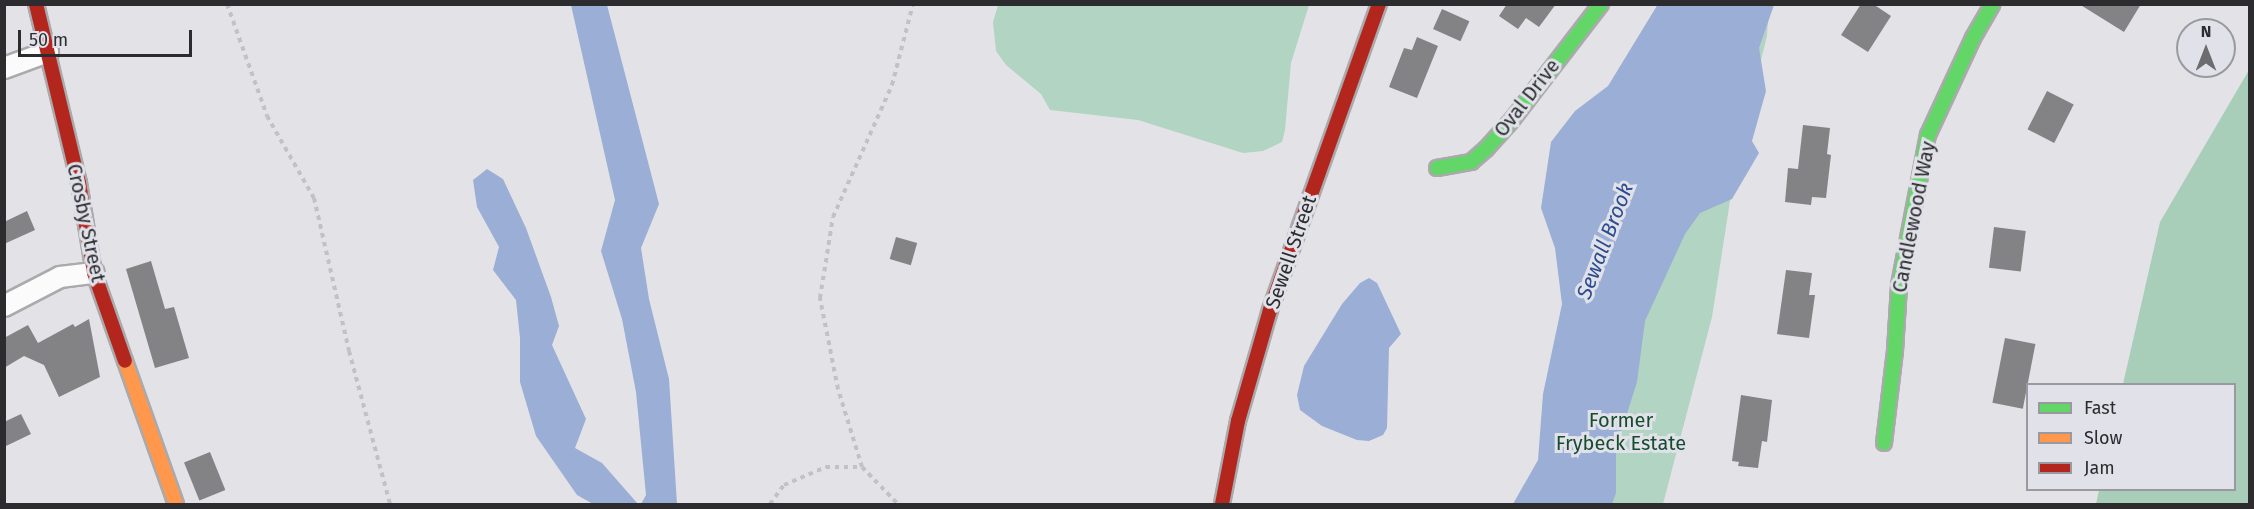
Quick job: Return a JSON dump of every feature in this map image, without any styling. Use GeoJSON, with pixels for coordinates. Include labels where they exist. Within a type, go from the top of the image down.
{"type":"FeatureCollection","features":[{"type":"Feature","properties":{"kind":"street","name":"Crosby Street"},"geometry":{"type":"LineString","coordinates":[[36,4],[79,183],[94,273],[176,504]]}},
{"type":"Feature","properties":{"kind":"street","name":"Sewell Street"},"geometry":{"type":"LineString","coordinates":[[1222,504],[1238,421],[1270,310],[1379,4]]}},
{"type":"Feature","properties":{"kind":"street","name":"Oval Drive"},"geometry":{"type":"LineString","coordinates":[[1437,168],[1471,162],[1486,149],[1512,120],[1601,4]]}},
{"type":"Feature","properties":{"kind":"street","name":"Candlewood Way"},"geometry":{"type":"LineString","coordinates":[[1884,443],[1895,351],[1899,285],[1928,135],[1973,38],[1993,4]]}},
{"type":"Feature","properties":{"kind":"street"},"geometry":{"type":"LineString","coordinates":[[4,68],[48,52]]}},
{"type":"Feature","properties":{"kind":"street"},"geometry":{"type":"LineString","coordinates":[[4,306],[60,277],[94,273]]}},
{"type":"Feature","properties":{"kind":"path"},"geometry":{"type":"LineString","coordinates":[[227,4],[267,116],[314,198],[349,351],[390,504]]}},
{"type":"Feature","properties":{"kind":"path"},"geometry":{"type":"LineString","coordinates":[[898,504],[862,467],[838,389],[820,298],[833,217],[892,85],[913,4]]}},
{"type":"Feature","properties":{"kind":"path"},"geometry":{"type":"LineString","coordinates":[[770,504],[784,485],[826,467],[862,467]]}},
{"type":"Feature","properties":{"kind":"green space"},"geometry":{"type":"Polygon","coordinates":[[[998,5],[1309,5],[1291,63],[1282,142],[1263,151],[1243,153],[1138,120],[1050,110],[1041,94],[1006,65],[996,51],[993,22],[998,5]]]}},
{"type":"Feature","properties":{"kind":"green space"},"geometry":{"type":"Polygon","coordinates":[[[1769,5],[1767,36],[1737,156],[1712,317],[1663,504],[1541,504],[1769,5]]]}},
{"type":"Feature","properties":{"kind":"green space"},"geometry":{"type":"Polygon","coordinates":[[[2249,70],[2249,504],[2096,504],[2099,491],[2236,491],[2236,383],[2123,383],[2160,222],[2249,70]]]}},
{"type":"Feature","properties":{"kind":"water","name":"Former Frybeck Estate"},"geometry":{"type":"Polygon","coordinates":[[[1658,4],[1774,5],[1759,48],[1766,91],[1752,141],[1759,153],[1732,199],[1700,213],[1685,234],[1645,321],[1637,382],[1616,448],[1616,493],[1612,504],[1513,504],[1538,460],[1543,394],[1562,304],[1555,248],[1541,208],[1551,142],[1575,111],[1608,86],[1658,4]]]}},
{"type":"Feature","properties":{"kind":"water"},"geometry":{"type":"Polygon","coordinates":[[[571,5],[607,5],[659,204],[641,248],[649,299],[669,379],[677,504],[641,504],[646,495],[636,392],[622,319],[601,251],[615,200],[571,5]]]}},
{"type":"Feature","properties":{"kind":"water"},"geometry":{"type":"Polygon","coordinates":[[[487,169],[503,179],[526,228],[551,297],[559,326],[552,345],[586,419],[575,448],[602,463],[638,504],[593,504],[577,495],[536,436],[520,382],[520,338],[516,300],[493,270],[499,247],[477,207],[473,180],[487,169]]]}},
{"type":"Feature","properties":{"kind":"water"},"geometry":{"type":"Polygon","coordinates":[[[1369,278],[1377,283],[1401,334],[1389,348],[1387,428],[1383,435],[1369,441],[1357,440],[1322,426],[1300,410],[1297,395],[1304,366],[1342,304],[1360,283],[1369,278]]]}},
{"type":"Feature","properties":{"kind":"building"},"geometry":{"type":"Polygon","coordinates":[[[1507,4],[1556,4],[1539,27],[1526,18],[1518,29],[1499,16],[1507,4]]]}},
{"type":"Feature","properties":{"kind":"building"},"geometry":{"type":"Polygon","coordinates":[[[1861,4],[1873,4],[1891,16],[1868,52],[1841,35],[1861,4]]]}},
{"type":"Feature","properties":{"kind":"building"},"geometry":{"type":"Polygon","coordinates":[[[2079,4],[2141,4],[2124,32],[2079,4]]]}},
{"type":"Feature","properties":{"kind":"building"},"geometry":{"type":"Polygon","coordinates":[[[1442,9],[1469,21],[1460,41],[1433,29],[1442,9]]]}},
{"type":"Feature","properties":{"kind":"building"},"geometry":{"type":"Polygon","coordinates":[[[1417,37],[1438,46],[1417,98],[1389,87],[1404,48],[1412,50],[1417,37]]]}},
{"type":"Feature","properties":{"kind":"building"},"geometry":{"type":"Polygon","coordinates":[[[2047,91],[2074,105],[2054,143],[2027,129],[2047,91]]]}},
{"type":"Feature","properties":{"kind":"building"},"geometry":{"type":"Polygon","coordinates":[[[1803,125],[1830,128],[1827,154],[1831,155],[1826,198],[1812,197],[1811,205],[1785,202],[1788,168],[1798,169],[1803,125]]]}},
{"type":"Feature","properties":{"kind":"building"},"geometry":{"type":"Polygon","coordinates":[[[27,211],[35,230],[4,244],[4,222],[27,211]]]}},
{"type":"Feature","properties":{"kind":"building"},"geometry":{"type":"Polygon","coordinates":[[[1994,227],[2026,231],[2021,272],[1989,268],[1994,227]]]}},
{"type":"Feature","properties":{"kind":"building"},"geometry":{"type":"Polygon","coordinates":[[[896,237],[917,243],[911,265],[890,259],[896,237]]]}},
{"type":"Feature","properties":{"kind":"building"},"geometry":{"type":"Polygon","coordinates":[[[151,261],[165,309],[174,307],[189,358],[155,368],[126,269],[151,261]]]}},
{"type":"Feature","properties":{"kind":"building"},"geometry":{"type":"Polygon","coordinates":[[[1786,270],[1812,273],[1809,295],[1815,295],[1809,338],[1777,334],[1786,270]]]}},
{"type":"Feature","properties":{"kind":"building"},"geometry":{"type":"Polygon","coordinates":[[[89,319],[100,377],[59,397],[44,365],[24,356],[4,368],[4,338],[28,325],[38,343],[73,324],[75,327],[89,319]]]}},
{"type":"Feature","properties":{"kind":"building"},"geometry":{"type":"Polygon","coordinates":[[[2005,338],[2035,344],[2023,409],[1992,403],[2005,338]]]}},
{"type":"Feature","properties":{"kind":"building"},"geometry":{"type":"Polygon","coordinates":[[[1741,395],[1772,400],[1767,442],[1762,441],[1758,468],[1738,466],[1739,462],[1732,461],[1741,395]]]}},
{"type":"Feature","properties":{"kind":"building"},"geometry":{"type":"Polygon","coordinates":[[[21,414],[31,434],[4,447],[4,422],[21,414]]]}},
{"type":"Feature","properties":{"kind":"building"},"geometry":{"type":"Polygon","coordinates":[[[210,452],[225,490],[199,501],[184,462],[210,452]]]}},
{"type":"Feature","properties":{"kind":"traffic: fast"},"geometry":{"type":"LineString","coordinates":[[1437,168],[1471,162],[1486,149],[1512,120],[1601,4]]}},
{"type":"Feature","properties":{"kind":"traffic: fast"},"geometry":{"type":"LineString","coordinates":[[1884,443],[1895,351],[1899,285],[1928,135],[1973,38],[1993,4]]}},
{"type":"Feature","properties":{"kind":"traffic: slow"},"geometry":{"type":"LineString","coordinates":[[125,361],[176,504]]}},
{"type":"Feature","properties":{"kind":"traffic: jam"},"geometry":{"type":"LineString","coordinates":[[36,4],[79,183],[94,273],[125,361]]}},
{"type":"Feature","properties":{"kind":"traffic: jam"},"geometry":{"type":"LineString","coordinates":[[1222,504],[1238,421],[1270,310],[1379,4]]}},
{"type":"Feature","properties":{"kind":"water label","name":"Sewall Brook"},"geometry":{"type":"Point","coordinates":[1605,241]}}]}
